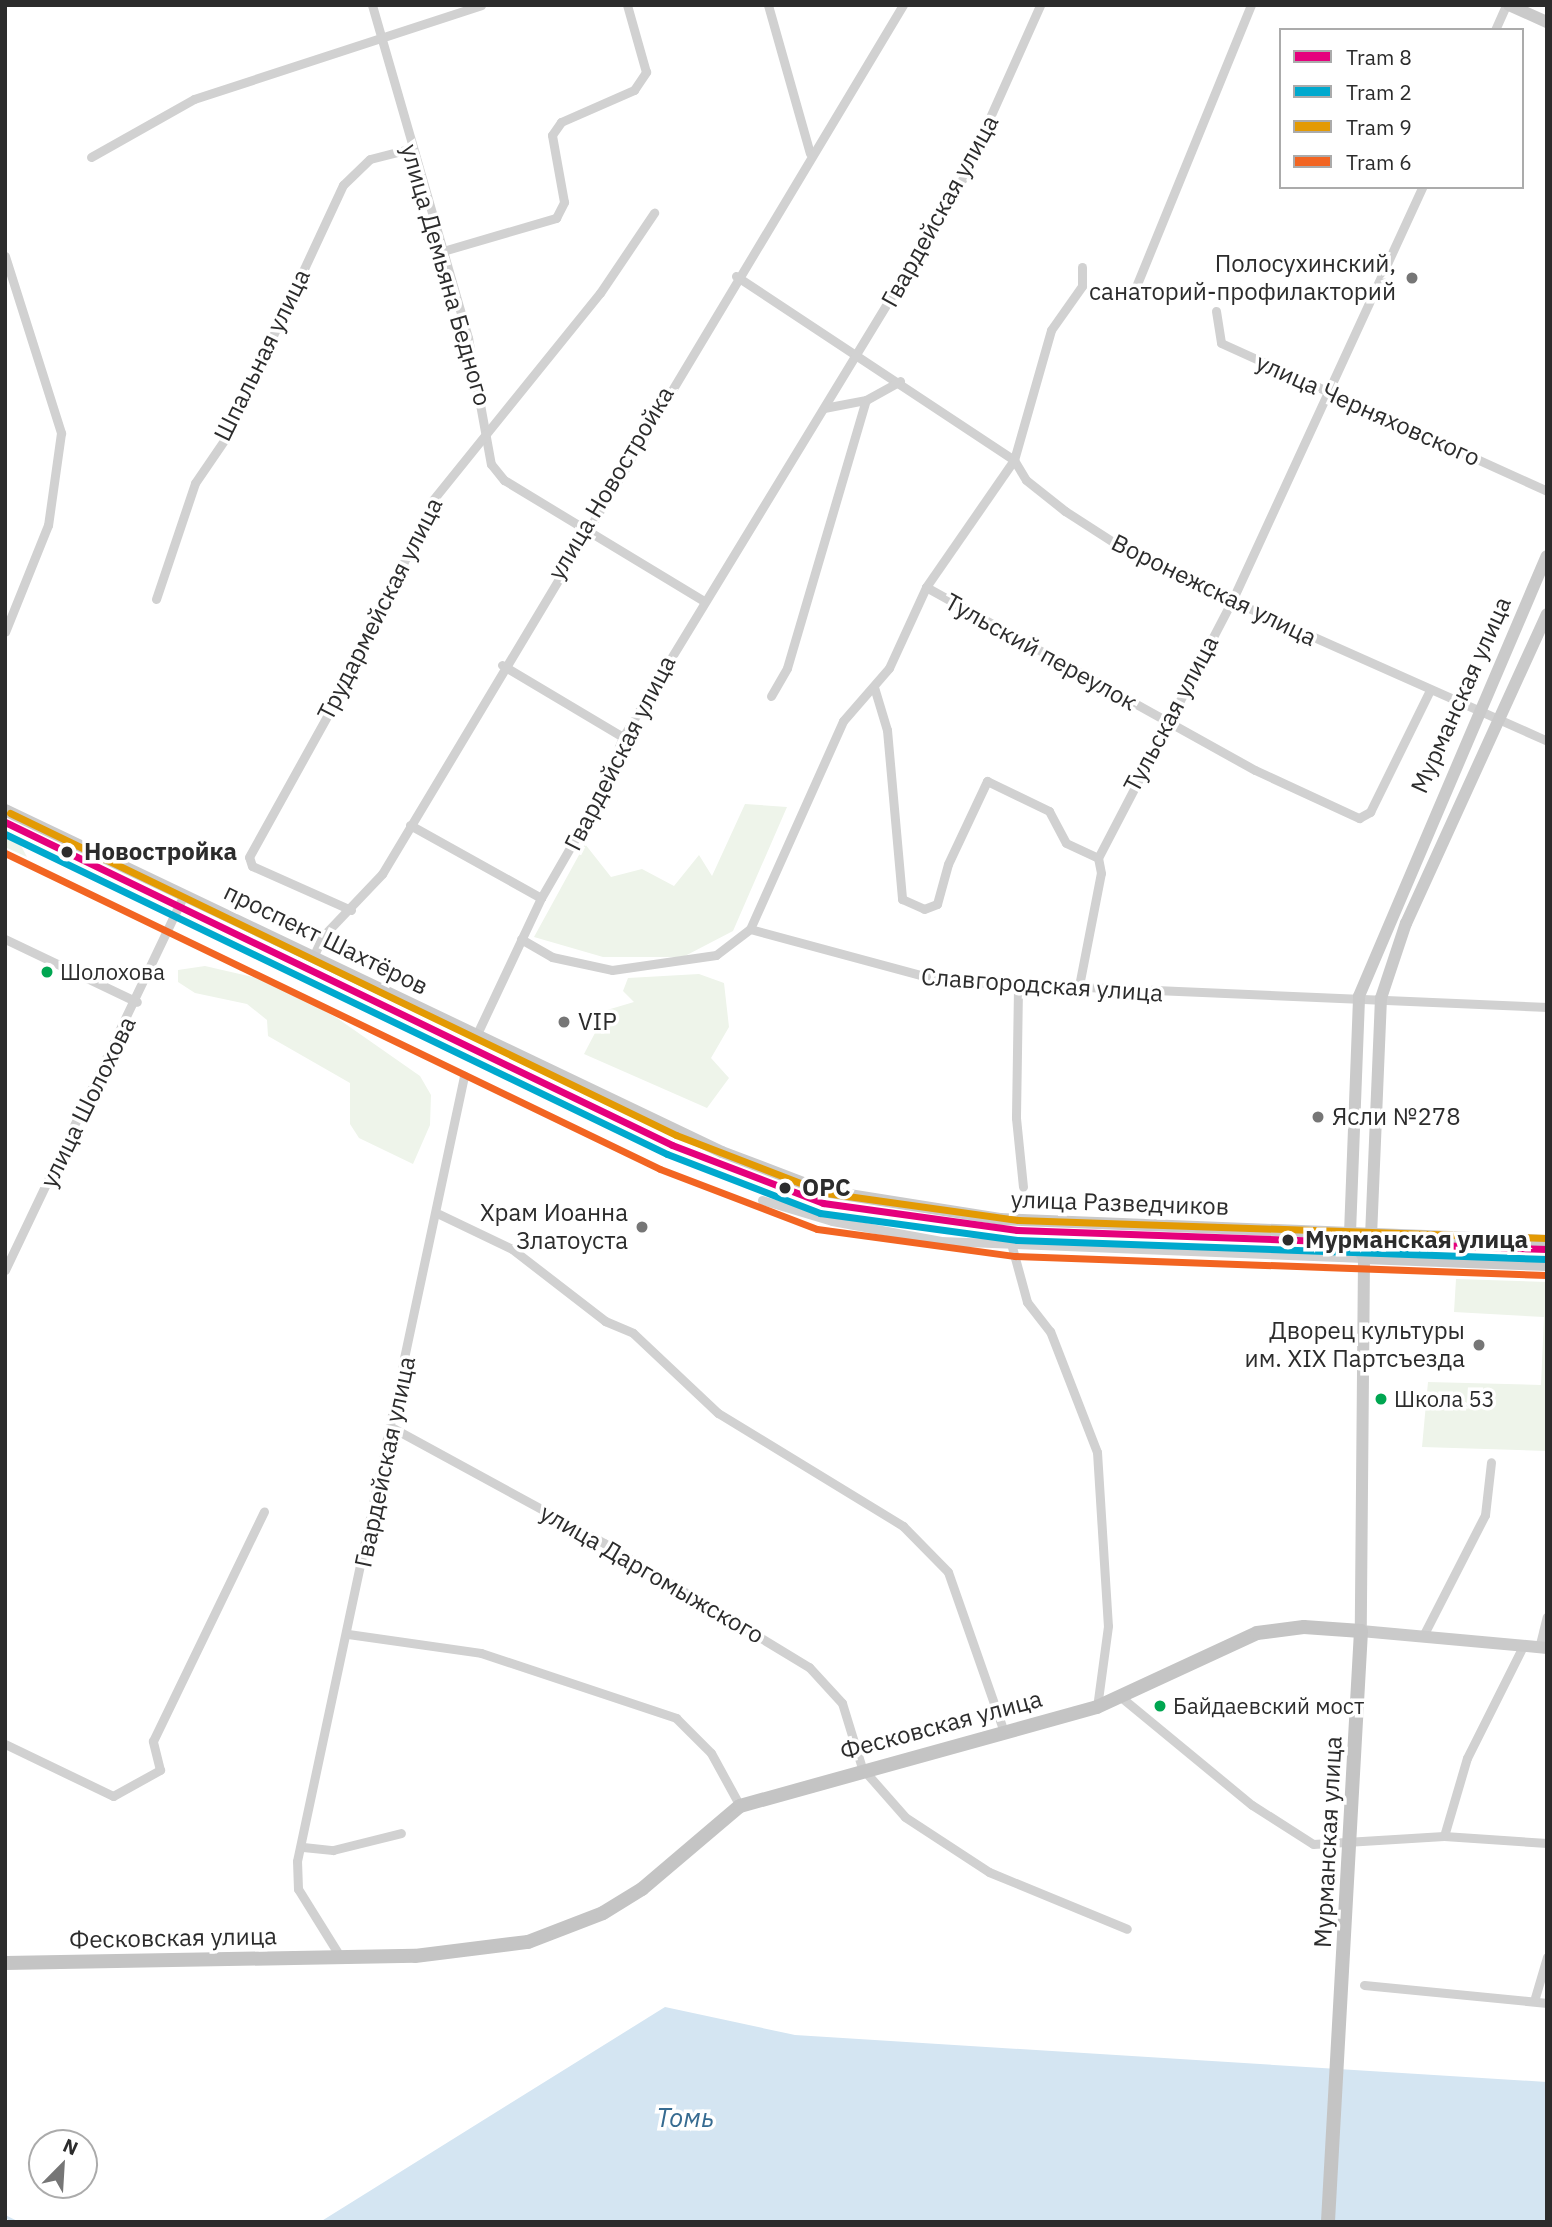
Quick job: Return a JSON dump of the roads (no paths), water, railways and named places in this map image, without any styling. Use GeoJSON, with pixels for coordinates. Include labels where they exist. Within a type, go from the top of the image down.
{"type":"FeatureCollection","features":[{"type":"Feature","properties":{"kind":"main road"},"geometry":{"type":"LineString","coordinates":[[1507,5],[1547,22]]}},
{"type":"Feature","properties":{"kind":"main road","name":"Мурманская улица"},"geometry":{"type":"LineString","coordinates":[[1364,1258],[1350,1233],[1359,996],[1547,556]]}},
{"type":"Feature","properties":{"kind":"main road","name":"Мурманская улица"},"geometry":{"type":"LineString","coordinates":[[1328,2222],[1352,1840],[1361,1631],[1364,1258],[1371,1233],[1381,998],[1406,923],[1547,614]]}},
{"type":"Feature","properties":{"kind":"main road","name":"проспект Шахтёров"},"geometry":{"type":"LineString","coordinates":[[5,810],[314,955],[476,1036]]}},
{"type":"Feature","properties":{"kind":"main road","name":"улица Разведчиков"},"geometry":{"type":"LineString","coordinates":[[476,1036],[722,1152],[861,1199],[1000,1219],[1547,1241]]}},
{"type":"Feature","properties":{"kind":"main road","name":"улица Разведчиков"},"geometry":{"type":"LineString","coordinates":[[1364,1258],[1547,1265]]}},
{"type":"Feature","properties":{"kind":"main road","name":"Фесковская улица"},"geometry":{"type":"LineString","coordinates":[[5,1963],[341,1958],[490,1950],[566,1930],[642,1889],[740,1806],[862,1768],[1097,1707],[1122,1698],[1257,1633],[1304,1627],[1361,1631]]}},
{"type":"Feature","properties":{"kind":"main road"},"geometry":{"type":"LineString","coordinates":[[1361,1631],[1543,1648]]}},
{"type":"Feature","properties":{"kind":"street","name":"улица Демьяна Бедного"},"geometry":{"type":"LineString","coordinates":[[372,5],[383,35],[410,149],[443,251],[489,426],[485,445],[504,480],[583,531],[702,600]]}},
{"type":"Feature","properties":{"kind":"street"},"geometry":{"type":"LineString","coordinates":[[91,157],[194,99],[481,5]]}},
{"type":"Feature","properties":{"kind":"street"},"geometry":{"type":"LineString","coordinates":[[443,251],[556,218],[564,202],[552,135],[561,122],[634,90],[646,72],[627,5]]}},
{"type":"Feature","properties":{"kind":"street"},"geometry":{"type":"LineString","coordinates":[[768,5],[810,153]]}},
{"type":"Feature","properties":{"kind":"street","name":"улица Новостройка"},"geometry":{"type":"LineString","coordinates":[[314,955],[351,910],[372,891],[502,665],[810,153],[903,5]]}},
{"type":"Feature","properties":{"kind":"street","name":"Гвардейская улица"},"geometry":{"type":"LineString","coordinates":[[476,1036],[541,898],[597,801],[623,737],[702,600],[859,353],[961,182],[1040,5]]}},
{"type":"Feature","properties":{"kind":"street"},"geometry":{"type":"LineString","coordinates":[[1135,289],[1251,5]]}},
{"type":"Feature","properties":{"kind":"street"},"geometry":{"type":"LineString","coordinates":[[1496,28],[1507,5]]}},
{"type":"Feature","properties":{"kind":"street","name":"Шпальная улица"},"geometry":{"type":"LineString","coordinates":[[156,599],[195,484],[225,439],[343,185],[370,159],[410,149]]}},
{"type":"Feature","properties":{"kind":"street","name":"Тульская улица"},"geometry":{"type":"LineString","coordinates":[[1077,991],[1101,873],[1098,858],[1231,603],[1328,392],[1358,334],[1421,189]]}},
{"type":"Feature","properties":{"kind":"street","name":"Трудармейская улица"},"geometry":{"type":"LineString","coordinates":[[351,910],[252,866],[248,857],[360,657],[412,536],[489,426],[600,293],[654,214]]}},
{"type":"Feature","properties":{"kind":"street"},"geometry":{"type":"LineString","coordinates":[[5,256],[61,433],[48,525],[5,632]]}},
{"type":"Feature","properties":{"kind":"street"},"geometry":{"type":"LineString","coordinates":[[521,939],[552,957],[612,970],[716,955],[750,929],[816,770],[843,721],[874,687],[926,587],[1014,460],[1051,330],[1082,286],[1082,267]]}},
{"type":"Feature","properties":{"kind":"street","name":"Воронежская улица"},"geometry":{"type":"LineString","coordinates":[[736,276],[859,353],[1014,460],[1026,480],[1098,534],[1231,603],[1547,741]]}},
{"type":"Feature","properties":{"kind":"street","name":"улица Черняховского"},"geometry":{"type":"LineString","coordinates":[[1216,311],[1221,343],[1547,491]]}},
{"type":"Feature","properties":{"kind":"street"},"geometry":{"type":"LineString","coordinates":[[824,408],[866,400],[900,381]]}},
{"type":"Feature","properties":{"kind":"street"},"geometry":{"type":"LineString","coordinates":[[771,696],[787,668],[866,400]]}},
{"type":"Feature","properties":{"kind":"street","name":"Тульский переулок"},"geometry":{"type":"LineString","coordinates":[[926,587],[1255,770],[1366,818],[1430,690]]}},
{"type":"Feature","properties":{"kind":"street"},"geometry":{"type":"LineString","coordinates":[[502,665],[623,737]]}},
{"type":"Feature","properties":{"kind":"street"},"geometry":{"type":"LineString","coordinates":[[874,687],[887,730],[897,887],[913,907],[932,909],[937,904],[987,781],[1049,811],[1066,843],[1098,858]]}},
{"type":"Feature","properties":{"kind":"street"},"geometry":{"type":"LineString","coordinates":[[410,825],[541,898]]}},
{"type":"Feature","properties":{"kind":"street","name":"улица Шолохова"},"geometry":{"type":"LineString","coordinates":[[5,1270],[137,1002],[184,894]]}},
{"type":"Feature","properties":{"kind":"street","name":"Славгородская улица"},"geometry":{"type":"LineString","coordinates":[[750,929],[901,974],[1018,988],[1287,1000],[1359,996],[1547,1007]]}},
{"type":"Feature","properties":{"kind":"street"},"geometry":{"type":"LineString","coordinates":[[5,939],[137,1002]]}},
{"type":"Feature","properties":{"kind":"street"},"geometry":{"type":"LineString","coordinates":[[1018,988],[1016,1118],[1023,1187]]}},
{"type":"Feature","properties":{"kind":"street","name":"Гвардейская улица"},"geometry":{"type":"LineString","coordinates":[[303,1847],[391,1427],[439,1214],[464,1076]]}},
{"type":"Feature","properties":{"kind":"street","name":"улица Разведчиков"},"geometry":{"type":"LineString","coordinates":[[762,1200],[875,1231],[1012,1247],[1364,1258]]}},
{"type":"Feature","properties":{"kind":"street"},"geometry":{"type":"LineString","coordinates":[[439,1214],[512,1249],[605,1321],[633,1333],[718,1413],[903,1526],[948,1572],[1004,1732]]}},
{"type":"Feature","properties":{"kind":"street"},"geometry":{"type":"LineString","coordinates":[[1012,1247],[1027,1302],[1049,1331],[1097,1452],[1108,1626],[1097,1707]]}},
{"type":"Feature","properties":{"kind":"street","name":"улица Даргомыжского"},"geometry":{"type":"LineString","coordinates":[[391,1427],[604,1543],[809,1667],[842,1703],[862,1768],[882,1798],[938,1842],[989,1872],[1127,1929]]}},
{"type":"Feature","properties":{"kind":"street"},"geometry":{"type":"LineString","coordinates":[[1423,1636],[1485,1515],[1491,1462]]}},
{"type":"Feature","properties":{"kind":"street"},"geometry":{"type":"LineString","coordinates":[[5,1744],[113,1796],[160,1770],[153,1741],[264,1511]]}},
{"type":"Feature","properties":{"kind":"street"},"geometry":{"type":"LineString","coordinates":[[1543,1648],[1547,1617]]}},
{"type":"Feature","properties":{"kind":"street"},"geometry":{"type":"LineString","coordinates":[[348,1634],[481,1653],[676,1718],[711,1754],[740,1806]]}},
{"type":"Feature","properties":{"kind":"street"},"geometry":{"type":"LineString","coordinates":[[1444,1836],[1467,1758],[1523,1646]]}},
{"type":"Feature","properties":{"kind":"street"},"geometry":{"type":"LineString","coordinates":[[1122,1698],[1300,1837],[1326,1846],[1352,1840],[1444,1836],[1547,1843]]}},
{"type":"Feature","properties":{"kind":"street"},"geometry":{"type":"LineString","coordinates":[[303,1847],[333,1850],[401,1833]]}},
{"type":"Feature","properties":{"kind":"street","name":"Фесковская улица"},"geometry":{"type":"LineString","coordinates":[[303,1847],[298,1889],[341,1958]]}},
{"type":"Feature","properties":{"kind":"street"},"geometry":{"type":"LineString","coordinates":[[1534,2001],[1547,1957]]}},
{"type":"Feature","properties":{"kind":"street"},"geometry":{"type":"LineString","coordinates":[[1364,1985],[1547,2003]]}},
{"type":"Feature","properties":{"kind":"water","name":"Томь"},"geometry":{"type":"Polygon","coordinates":[[[665,2007],[795,2035],[1547,2082],[1547,2222],[320,2222],[665,2007]]]}},
{"type":"Feature","properties":{"kind":"waterway"},"geometry":{"type":"LineString","coordinates":[[5,2216],[17,2222]]}},
{"type":"Feature","properties":{"kind":"tram line","name":"9"},"geometry":{"type":"LineString","coordinates":[[10,813],[676,1135],[826,1193],[1018,1220],[1547,1238]]}},
{"type":"Feature","properties":{"kind":"tram line","name":"8"},"geometry":{"type":"LineString","coordinates":[[5,822],[672,1145],[823,1203],[1017,1230],[1547,1249]]}},
{"type":"Feature","properties":{"kind":"tram line","name":"2"},"geometry":{"type":"LineString","coordinates":[[5,834],[667,1154],[820,1213],[1017,1240],[1547,1259]]}},
{"type":"Feature","properties":{"kind":"tram line","name":"6"},"geometry":{"type":"LineString","coordinates":[[5,853],[660,1169],[817,1229],[1015,1256],[1546,1275]]}},
{"type":"Feature","properties":{"kind":"place","name":"Полосухинский, санаторий-профилакторий"},"geometry":{"type":"Point","coordinates":[1412,278]}},
{"type":"Feature","properties":{"kind":"place","name":"Новостройка"},"geometry":{"type":"Point","coordinates":[67,852]}},
{"type":"Feature","properties":{"kind":"place","name":"Шолохова"},"geometry":{"type":"Point","coordinates":[47,972]}},
{"type":"Feature","properties":{"kind":"place","name":"VIP"},"geometry":{"type":"Point","coordinates":[564,1022]}},
{"type":"Feature","properties":{"kind":"place","name":"Ясли №278"},"geometry":{"type":"Point","coordinates":[1318,1117]}},
{"type":"Feature","properties":{"kind":"place","name":"ОРС"},"geometry":{"type":"Point","coordinates":[785,1188]}},
{"type":"Feature","properties":{"kind":"place","name":"Храм Иоанна Златоуста"},"geometry":{"type":"Point","coordinates":[642,1227]}},
{"type":"Feature","properties":{"kind":"place","name":"Мурманская улица"},"geometry":{"type":"Point","coordinates":[1288,1240]}},
{"type":"Feature","properties":{"kind":"place","name":"Дворец культуры им. XIX Партсъезда"},"geometry":{"type":"Point","coordinates":[1479,1345]}},
{"type":"Feature","properties":{"kind":"place","name":"Школа 53"},"geometry":{"type":"Point","coordinates":[1381,1399]}},
{"type":"Feature","properties":{"kind":"place","name":"Байдаевский мост"},"geometry":{"type":"Point","coordinates":[1160,1706]}}]}
